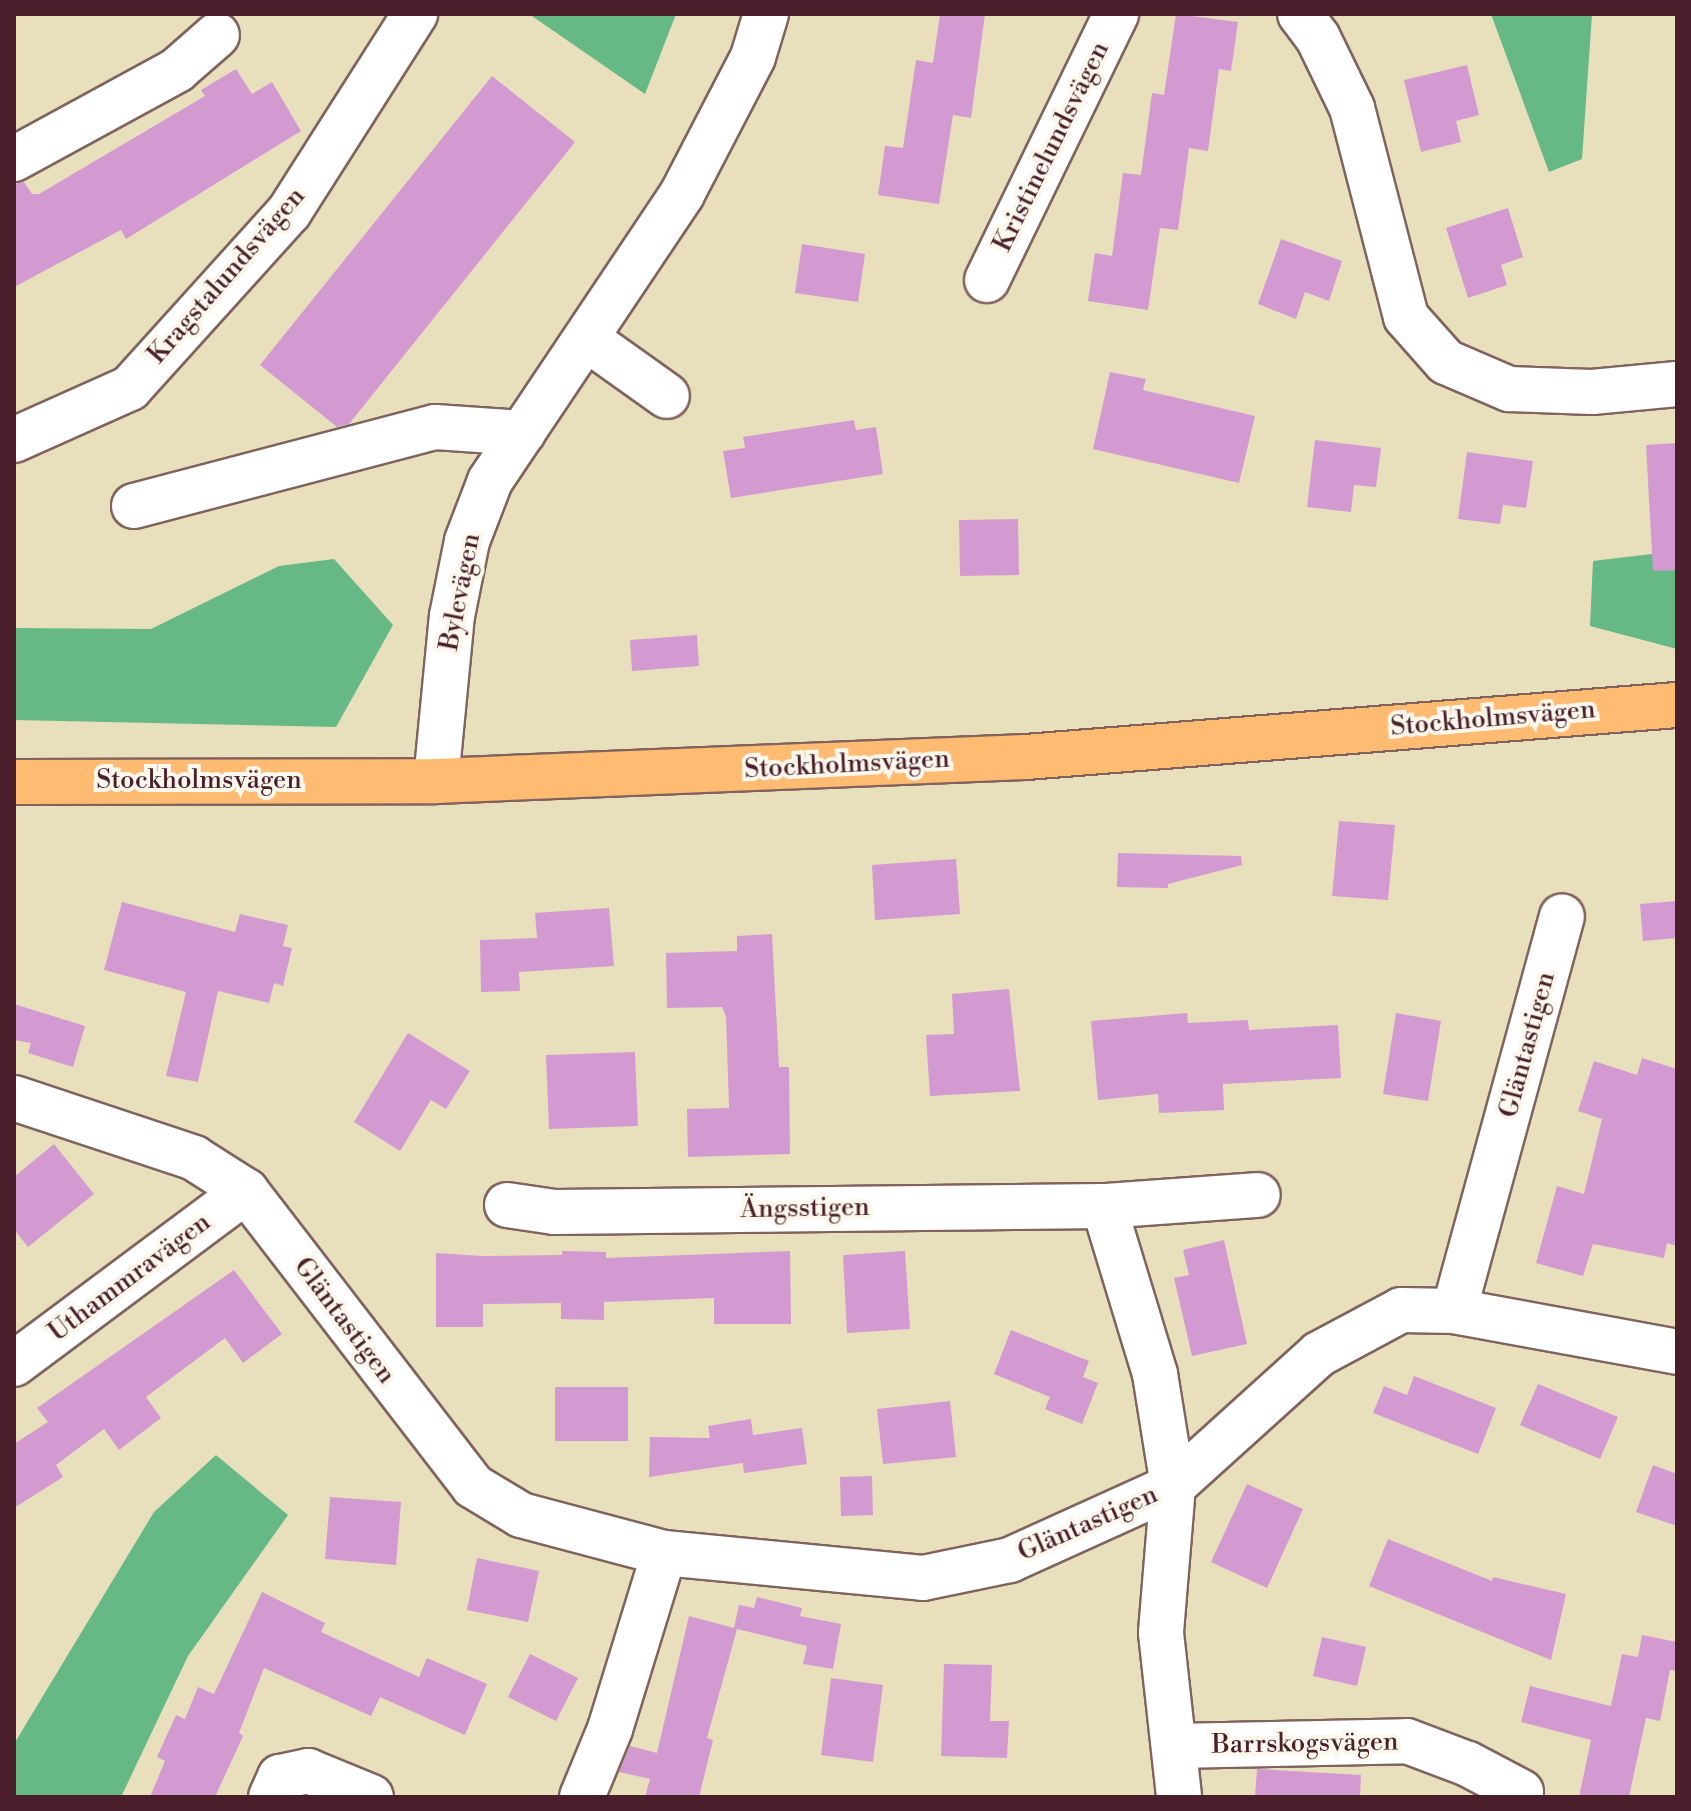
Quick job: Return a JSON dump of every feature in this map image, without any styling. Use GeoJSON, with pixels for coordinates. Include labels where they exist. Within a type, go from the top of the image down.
{"type":"FeatureCollection","features":[{"type":"Feature","properties":{"kind":"main road","name":"Stockholmsvägen"},"geometry":{"type":"LineString","coordinates":[[14,782],[436,781],[1026,757],[1677,705]]}},
{"type":"Feature","properties":{"kind":"street","name":"Kragstalundsvägen"},"geometry":{"type":"LineString","coordinates":[[14,440],[130,388],[289,212],[415,14]]}},
{"type":"Feature","properties":{"kind":"street","name":"Bylevägen"},"geometry":{"type":"LineString","coordinates":[[436,781],[452,616],[467,541],[490,481],[682,194],[753,57],[766,14]]}},
{"type":"Feature","properties":{"kind":"street","name":"Kristinelundsvägen"},"geometry":{"type":"LineString","coordinates":[[987,280],[1116,14]]}},
{"type":"Feature","properties":{"kind":"street"},"geometry":{"type":"LineString","coordinates":[[1300,14],[1318,38],[1352,108],[1406,317],[1446,362],[1509,389],[1592,392],[1677,384]]}},
{"type":"Feature","properties":{"kind":"street"},"geometry":{"type":"LineString","coordinates":[[14,159],[177,70],[217,35]]}},
{"type":"Feature","properties":{"kind":"street"},"geometry":{"type":"LineString","coordinates":[[587,339],[667,396]]}},
{"type":"Feature","properties":{"kind":"street"},"geometry":{"type":"LineString","coordinates":[[134,506],[435,427],[523,433]]}},
{"type":"Feature","properties":{"kind":"street","name":"Gläntastigen"},"geometry":{"type":"LineString","coordinates":[[1454,1311],[1562,917]]}},
{"type":"Feature","properties":{"kind":"street","name":"Gläntastigen"},"geometry":{"type":"LineString","coordinates":[[14,1098],[194,1158],[246,1191],[473,1486],[521,1515],[664,1553],[923,1578],[1010,1560],[1173,1486],[1319,1354],[1401,1310],[1454,1311],[1677,1352]]}},
{"type":"Feature","properties":{"kind":"street","name":"Uthammravägen"},"geometry":{"type":"LineString","coordinates":[[14,1364],[246,1191]]}},
{"type":"Feature","properties":{"kind":"street","name":"Ängsstigen"},"geometry":{"type":"LineString","coordinates":[[507,1205],[554,1212],[1104,1206],[1258,1195]]}},
{"type":"Feature","properties":{"kind":"street"},"geometry":{"type":"LineString","coordinates":[[1104,1206],[1155,1374],[1173,1486]]}},
{"type":"Feature","properties":{"kind":"street","name":"Barrskogsvägen"},"geometry":{"type":"LineString","coordinates":[[1173,1486],[1161,1633],[1179,1797]]}},
{"type":"Feature","properties":{"kind":"street"},"geometry":{"type":"LineString","coordinates":[[582,1797],[610,1729],[664,1553]]}},
{"type":"Feature","properties":{"kind":"street","name":"Barrskogsvägen"},"geometry":{"type":"LineString","coordinates":[[1175,1746],[1407,1741],[1521,1792]]}},
{"type":"Feature","properties":{"kind":"street"},"geometry":{"type":"LineString","coordinates":[[271,1797],[280,1777],[308,1771],[371,1797]]}},
{"type":"Feature","properties":{"kind":"green space"},"geometry":{"type":"Polygon","coordinates":[[[529,14],[676,14],[645,94],[529,14]]]}},
{"type":"Feature","properties":{"kind":"green space"},"geometry":{"type":"Polygon","coordinates":[[[1491,14],[1592,14],[1582,159],[1549,172],[1491,14]]]}},
{"type":"Feature","properties":{"kind":"green space"},"geometry":{"type":"Polygon","coordinates":[[[1677,551],[1677,649],[1590,626],[1593,561],[1677,551]]]}},
{"type":"Feature","properties":{"kind":"green space"},"geometry":{"type":"Polygon","coordinates":[[[334,559],[393,625],[336,727],[14,720],[14,628],[151,629],[279,566],[334,559]]]}},
{"type":"Feature","properties":{"kind":"green space"},"geometry":{"type":"Polygon","coordinates":[[[216,1455],[288,1515],[188,1656],[121,1797],[14,1797],[14,1744],[154,1512],[216,1455]]]}},
{"type":"Feature","properties":{"kind":"building"},"geometry":{"type":"Polygon","coordinates":[[[940,14],[985,14],[971,118],[953,115],[939,204],[878,195],[885,146],[903,148],[916,60],[933,63],[940,14]]]}},
{"type":"Feature","properties":{"kind":"building"},"geometry":{"type":"Polygon","coordinates":[[[1176,14],[1238,22],[1231,71],[1219,69],[1208,151],[1189,148],[1178,230],[1160,228],[1148,310],[1088,301],[1095,253],[1112,256],[1123,173],[1141,175],[1152,93],[1164,95],[1176,14]]]}},
{"type":"Feature","properties":{"kind":"building"},"geometry":{"type":"Polygon","coordinates":[[[1467,65],[1479,115],[1456,121],[1461,142],[1421,152],[1404,80],[1467,65]]]}},
{"type":"Feature","properties":{"kind":"building"},"geometry":{"type":"Polygon","coordinates":[[[236,69],[252,94],[272,82],[301,131],[126,239],[121,230],[14,287],[14,184],[24,182],[32,194],[39,194],[205,96],[201,90],[236,69]]]}},
{"type":"Feature","properties":{"kind":"building"},"geometry":{"type":"Polygon","coordinates":[[[492,76],[575,142],[349,424],[337,427],[260,365],[492,76]]]}},
{"type":"Feature","properties":{"kind":"building"},"geometry":{"type":"Polygon","coordinates":[[[1508,208],[1523,257],[1501,265],[1507,285],[1468,298],[1446,228],[1508,208]]]}},
{"type":"Feature","properties":{"kind":"building"},"geometry":{"type":"Polygon","coordinates":[[[1281,239],[1342,261],[1329,301],[1305,292],[1296,319],[1258,304],[1281,239]]]}},
{"type":"Feature","properties":{"kind":"building"},"geometry":{"type":"Polygon","coordinates":[[[802,244],[865,254],[858,302],[795,293],[802,244]]]}},
{"type":"Feature","properties":{"kind":"building"},"geometry":{"type":"Polygon","coordinates":[[[1110,372],[1146,379],[1143,390],[1255,416],[1239,483],[1093,449],[1110,372]]]}},
{"type":"Feature","properties":{"kind":"building"},"geometry":{"type":"Polygon","coordinates":[[[854,420],[856,430],[876,427],[883,474],[731,498],[723,451],[745,448],[743,437],[854,420]]]}},
{"type":"Feature","properties":{"kind":"building"},"geometry":{"type":"Polygon","coordinates":[[[1315,440],[1381,448],[1376,487],[1354,485],[1351,512],[1307,507],[1315,440]]]}},
{"type":"Feature","properties":{"kind":"building"},"geometry":{"type":"Polygon","coordinates":[[[1677,443],[1677,570],[1653,571],[1646,445],[1677,443]]]}},
{"type":"Feature","properties":{"kind":"building"},"geometry":{"type":"Polygon","coordinates":[[[1467,452],[1533,461],[1526,508],[1503,505],[1500,524],[1458,519],[1467,452]]]}},
{"type":"Feature","properties":{"kind":"building"},"geometry":{"type":"Polygon","coordinates":[[[1018,519],[1019,575],[960,576],[959,520],[1018,519]]]}},
{"type":"Feature","properties":{"kind":"building"},"geometry":{"type":"Polygon","coordinates":[[[697,635],[699,666],[632,671],[630,640],[697,635]]]}},
{"type":"Feature","properties":{"kind":"building"},"geometry":{"type":"Polygon","coordinates":[[[1339,821],[1395,825],[1388,900],[1332,896],[1339,821]]]}},
{"type":"Feature","properties":{"kind":"building"},"geometry":{"type":"Polygon","coordinates":[[[1118,853],[1241,856],[1242,865],[1168,884],[1168,888],[1117,887],[1118,853]]]}},
{"type":"Feature","properties":{"kind":"building"},"geometry":{"type":"Polygon","coordinates":[[[956,859],[960,914],[875,920],[872,865],[956,859]]]}},
{"type":"Feature","properties":{"kind":"building"},"geometry":{"type":"Polygon","coordinates":[[[1677,901],[1677,938],[1643,941],[1640,904],[1677,901]]]}},
{"type":"Feature","properties":{"kind":"building"},"geometry":{"type":"Polygon","coordinates":[[[122,902],[235,932],[240,914],[288,925],[283,946],[292,948],[283,986],[274,983],[269,1003],[218,991],[198,1082],[166,1076],[186,992],[104,970],[122,902]]]}},
{"type":"Feature","properties":{"kind":"building"},"geometry":{"type":"Polygon","coordinates":[[[609,908],[614,966],[519,972],[520,991],[481,992],[480,940],[537,938],[535,913],[609,908]]]}},
{"type":"Feature","properties":{"kind":"building"},"geometry":{"type":"Polygon","coordinates":[[[772,934],[779,1067],[789,1067],[790,1154],[688,1157],[687,1109],[729,1108],[726,1016],[722,1007],[667,1008],[666,953],[737,951],[737,936],[772,934]]]}},
{"type":"Feature","properties":{"kind":"building"},"geometry":{"type":"Polygon","coordinates":[[[1009,989],[1020,1091],[930,1096],[926,1035],[954,1034],[952,994],[1009,989]]]}},
{"type":"Feature","properties":{"kind":"building"},"geometry":{"type":"Polygon","coordinates":[[[14,1004],[85,1026],[73,1067],[28,1053],[31,1043],[14,1040],[14,1004]]]}},
{"type":"Feature","properties":{"kind":"building"},"geometry":{"type":"Polygon","coordinates":[[[1187,1013],[1188,1023],[1248,1020],[1249,1030],[1338,1025],[1341,1078],[1223,1084],[1224,1110],[1159,1113],[1158,1094],[1098,1100],[1091,1021],[1187,1013]]]}},
{"type":"Feature","properties":{"kind":"building"},"geometry":{"type":"Polygon","coordinates":[[[1396,1013],[1441,1021],[1428,1101],[1383,1094],[1396,1013]]]}},
{"type":"Feature","properties":{"kind":"building"},"geometry":{"type":"Polygon","coordinates":[[[408,1033],[470,1071],[446,1109],[431,1100],[400,1151],[354,1122],[408,1033]]]}},
{"type":"Feature","properties":{"kind":"building"},"geometry":{"type":"Polygon","coordinates":[[[635,1052],[638,1126],[549,1129],[546,1055],[635,1052]]]}},
{"type":"Feature","properties":{"kind":"building"},"geometry":{"type":"Polygon","coordinates":[[[1642,1058],[1677,1069],[1677,1246],[1667,1243],[1664,1258],[1593,1244],[1583,1276],[1536,1263],[1557,1186],[1584,1194],[1602,1119],[1578,1111],[1594,1061],[1637,1075],[1642,1058]]]}},
{"type":"Feature","properties":{"kind":"building"},"geometry":{"type":"Polygon","coordinates":[[[54,1144],[94,1194],[28,1247],[14,1229],[14,1177],[54,1144]]]}},
{"type":"Feature","properties":{"kind":"building"},"geometry":{"type":"Polygon","coordinates":[[[1224,1240],[1247,1344],[1192,1356],[1174,1278],[1189,1275],[1183,1250],[1224,1240]]]}},
{"type":"Feature","properties":{"kind":"building"},"geometry":{"type":"Polygon","coordinates":[[[562,1251],[606,1252],[606,1258],[790,1251],[791,1324],[714,1324],[714,1298],[604,1302],[604,1320],[561,1319],[561,1303],[483,1304],[483,1327],[436,1327],[436,1253],[562,1255],[562,1251]]]}},
{"type":"Feature","properties":{"kind":"building"},"geometry":{"type":"Polygon","coordinates":[[[905,1251],[910,1329],[847,1333],[843,1255],[905,1251]]]}},
{"type":"Feature","properties":{"kind":"building"},"geometry":{"type":"Polygon","coordinates":[[[234,1270],[282,1334],[243,1363],[225,1338],[146,1397],[161,1418],[119,1450],[104,1429],[56,1465],[63,1477],[14,1508],[14,1444],[48,1422],[37,1408],[234,1270]]]}},
{"type":"Feature","properties":{"kind":"building"},"geometry":{"type":"Polygon","coordinates":[[[1011,1330],[1089,1361],[1083,1377],[1098,1383],[1082,1424],[1045,1409],[1050,1397],[994,1374],[1011,1330]]]}},
{"type":"Feature","properties":{"kind":"building"},"geometry":{"type":"Polygon","coordinates":[[[1414,1376],[1496,1408],[1478,1454],[1373,1413],[1384,1386],[1407,1395],[1414,1376]]]}},
{"type":"Feature","properties":{"kind":"building"},"geometry":{"type":"Polygon","coordinates":[[[1538,1384],[1618,1417],[1600,1459],[1520,1425],[1538,1384]]]}},
{"type":"Feature","properties":{"kind":"building"},"geometry":{"type":"Polygon","coordinates":[[[555,1387],[628,1387],[628,1441],[555,1441],[555,1387]]]}},
{"type":"Feature","properties":{"kind":"building"},"geometry":{"type":"Polygon","coordinates":[[[950,1401],[956,1457],[883,1464],[877,1409],[950,1401]]]}},
{"type":"Feature","properties":{"kind":"building"},"geometry":{"type":"Polygon","coordinates":[[[751,1419],[753,1435],[802,1428],[807,1464],[744,1473],[743,1463],[649,1477],[650,1437],[710,1438],[708,1426],[751,1419]]]}},
{"type":"Feature","properties":{"kind":"building"},"geometry":{"type":"Polygon","coordinates":[[[1653,1465],[1677,1474],[1677,1526],[1636,1512],[1653,1465]]]}},
{"type":"Feature","properties":{"kind":"building"},"geometry":{"type":"Polygon","coordinates":[[[872,1476],[873,1515],[841,1516],[840,1477],[872,1476]]]}},
{"type":"Feature","properties":{"kind":"building"},"geometry":{"type":"Polygon","coordinates":[[[1247,1484],[1303,1509],[1267,1588],[1211,1562],[1247,1484]]]}},
{"type":"Feature","properties":{"kind":"building"},"geometry":{"type":"Polygon","coordinates":[[[330,1497],[401,1502],[396,1565],[325,1559],[330,1497]]]}},
{"type":"Feature","properties":{"kind":"building"},"geometry":{"type":"Polygon","coordinates":[[[1388,1539],[1492,1581],[1493,1577],[1566,1594],[1551,1660],[1369,1586],[1388,1539]]]}},
{"type":"Feature","properties":{"kind":"building"},"geometry":{"type":"Polygon","coordinates":[[[477,1558],[539,1571],[528,1622],[467,1610],[477,1558]]]}},
{"type":"Feature","properties":{"kind":"building"},"geometry":{"type":"Polygon","coordinates":[[[262,1592],[325,1623],[321,1632],[419,1677],[427,1658],[487,1684],[465,1735],[380,1697],[371,1716],[264,1668],[239,1733],[243,1736],[215,1797],[150,1797],[165,1761],[157,1757],[176,1715],[185,1719],[198,1687],[214,1694],[262,1592]]]}},
{"type":"Feature","properties":{"kind":"building"},"geometry":{"type":"Polygon","coordinates":[[[757,1597],[802,1608],[800,1616],[841,1624],[833,1669],[803,1664],[807,1646],[737,1629],[707,1738],[713,1740],[699,1797],[645,1797],[650,1779],[619,1772],[630,1746],[657,1753],[689,1616],[734,1628],[739,1605],[754,1608],[757,1597]]]}},
{"type":"Feature","properties":{"kind":"building"},"geometry":{"type":"Polygon","coordinates":[[[1642,1635],[1677,1642],[1677,1671],[1670,1670],[1660,1721],[1646,1718],[1629,1797],[1579,1797],[1591,1740],[1521,1722],[1530,1686],[1611,1706],[1622,1654],[1638,1657],[1642,1635]]]}},
{"type":"Feature","properties":{"kind":"building"},"geometry":{"type":"Polygon","coordinates":[[[1322,1637],[1366,1647],[1357,1686],[1313,1676],[1322,1637]]]}},
{"type":"Feature","properties":{"kind":"building"},"geometry":{"type":"Polygon","coordinates":[[[530,1654],[578,1678],[556,1721],[508,1697],[530,1654]]]}},
{"type":"Feature","properties":{"kind":"building"},"geometry":{"type":"Polygon","coordinates":[[[944,1664],[992,1665],[990,1721],[1009,1721],[1007,1758],[941,1756],[944,1664]]]}},
{"type":"Feature","properties":{"kind":"building"},"geometry":{"type":"Polygon","coordinates":[[[831,1678],[883,1685],[873,1762],[821,1755],[831,1678]]]}},
{"type":"Feature","properties":{"kind":"building"},"geometry":{"type":"Polygon","coordinates":[[[1257,1769],[1361,1775],[1360,1797],[1255,1797],[1257,1769]]]}}]}
